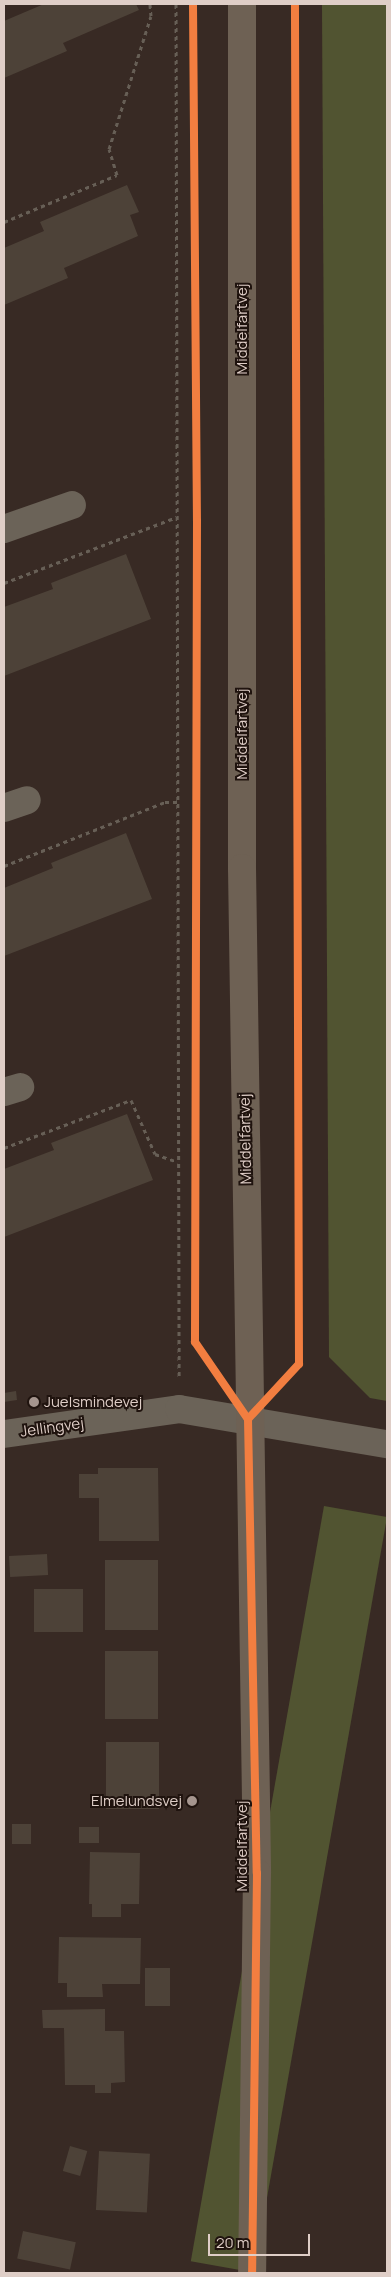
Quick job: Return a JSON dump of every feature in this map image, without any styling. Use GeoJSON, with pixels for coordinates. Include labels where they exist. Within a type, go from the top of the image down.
{"type":"FeatureCollection","features":[{"type":"Feature","properties":{"kind":"main road","name":"Middelfartvej"},"geometry":{"type":"LineString","coordinates":[[242,4],[242,868],[248,1420],[257,1873],[252,2273]]}},
{"type":"Feature","properties":{"kind":"street"},"geometry":{"type":"LineString","coordinates":[[4,529],[72,505]]}},
{"type":"Feature","properties":{"kind":"street","name":"Jellingvej"},"geometry":{"type":"LineString","coordinates":[[4,1434],[179,1409],[248,1420]]}},
{"type":"Feature","properties":{"kind":"street"},"geometry":{"type":"LineString","coordinates":[[248,1420],[387,1444]]}},
{"type":"Feature","properties":{"kind":"path"},"geometry":{"type":"LineString","coordinates":[[4,222],[117,175],[109,149],[151,16],[150,4]]}},
{"type":"Feature","properties":{"kind":"path"},"geometry":{"type":"LineString","coordinates":[[176,4],[179,1409]]}},
{"type":"Feature","properties":{"kind":"path"},"geometry":{"type":"LineString","coordinates":[[4,583],[177,517]]}},
{"type":"Feature","properties":{"kind":"path"},"geometry":{"type":"LineString","coordinates":[[4,866],[165,802],[178,802]]}},
{"type":"Feature","properties":{"kind":"path"},"geometry":{"type":"LineString","coordinates":[[4,1148],[131,1100],[155,1154],[178,1162]]}},
{"type":"Feature","properties":{"kind":"green space"},"geometry":{"type":"Polygon","coordinates":[[[322,4],[387,4],[387,1401],[370,1398],[329,1357],[322,4]]]}},
{"type":"Feature","properties":{"kind":"green space"},"geometry":{"type":"Polygon","coordinates":[[[324,1506],[387,1517],[254,2272],[191,2261],[324,1506]]]}},
{"type":"Feature","properties":{"kind":"building"},"geometry":{"type":"Polygon","coordinates":[[[44,4],[136,4],[139,10],[63,43],[67,51],[4,78],[4,21],[44,4]]]}},
{"type":"Feature","properties":{"kind":"building"},"geometry":{"type":"Polygon","coordinates":[[[127,185],[139,212],[130,215],[138,236],[64,268],[68,278],[4,305],[4,248],[44,231],[40,222],[127,185]]]}},
{"type":"Feature","properties":{"kind":"building"},"geometry":{"type":"Polygon","coordinates":[[[126,554],[151,619],[4,676],[4,607],[53,589],[51,583],[126,554]]]}},
{"type":"Feature","properties":{"kind":"building"},"geometry":{"type":"Polygon","coordinates":[[[126,833],[152,899],[4,956],[4,888],[53,868],[51,863],[126,833]]]}},
{"type":"Feature","properties":{"kind":"building"},"geometry":{"type":"Polygon","coordinates":[[[127,1114],[153,1180],[4,1237],[4,1169],[54,1150],[51,1143],[127,1114]]]}},
{"type":"Feature","properties":{"kind":"building"},"geometry":{"type":"Polygon","coordinates":[[[16,1391],[17,1400],[4,1402],[4,1393],[16,1391]]]}},
{"type":"Feature","properties":{"kind":"building"},"geometry":{"type":"Polygon","coordinates":[[[98,1468],[158,1468],[159,1541],[99,1541],[99,1498],[79,1498],[79,1474],[98,1474],[98,1468]]]}},
{"type":"Feature","properties":{"kind":"building"},"geometry":{"type":"Polygon","coordinates":[[[47,1554],[48,1575],[10,1577],[9,1556],[47,1554]]]}},
{"type":"Feature","properties":{"kind":"building"},"geometry":{"type":"Polygon","coordinates":[[[105,1560],[158,1560],[158,1630],[105,1630],[105,1560]]]}},
{"type":"Feature","properties":{"kind":"building"},"geometry":{"type":"Polygon","coordinates":[[[34,1589],[83,1589],[83,1632],[34,1632],[34,1589]]]}},
{"type":"Feature","properties":{"kind":"building"},"geometry":{"type":"Polygon","coordinates":[[[105,1651],[158,1651],[158,1719],[105,1719],[105,1651]]]}},
{"type":"Feature","properties":{"kind":"building"},"geometry":{"type":"Polygon","coordinates":[[[106,1742],[159,1742],[159,1809],[106,1809],[106,1742]]]}},
{"type":"Feature","properties":{"kind":"building"},"geometry":{"type":"Polygon","coordinates":[[[12,1824],[31,1824],[31,1844],[12,1844],[12,1824]]]}},
{"type":"Feature","properties":{"kind":"building"},"geometry":{"type":"Polygon","coordinates":[[[79,1827],[99,1827],[99,1843],[79,1843],[79,1827]]]}},
{"type":"Feature","properties":{"kind":"building"},"geometry":{"type":"Polygon","coordinates":[[[90,1852],[140,1853],[139,1904],[121,1904],[121,1917],[92,1917],[92,1904],[89,1904],[90,1852]]]}},
{"type":"Feature","properties":{"kind":"building"},"geometry":{"type":"Polygon","coordinates":[[[59,1937],[141,1938],[140,1984],[102,1984],[103,1997],[67,1997],[67,1983],[58,1983],[59,1937]]]}},
{"type":"Feature","properties":{"kind":"building"},"geometry":{"type":"Polygon","coordinates":[[[145,1968],[170,1968],[170,2006],[145,2006],[145,1968]]]}},
{"type":"Feature","properties":{"kind":"building"},"geometry":{"type":"Polygon","coordinates":[[[105,2009],[105,2031],[124,2031],[125,2082],[111,2083],[111,2093],[95,2093],[95,2085],[65,2085],[64,2028],[43,2028],[42,2010],[105,2009]]]}},
{"type":"Feature","properties":{"kind":"building"},"geometry":{"type":"Polygon","coordinates":[[[70,2146],[87,2151],[80,2176],[63,2171],[70,2146]]]}},
{"type":"Feature","properties":{"kind":"building"},"geometry":{"type":"Polygon","coordinates":[[[99,2151],[150,2154],[147,2213],[96,2210],[99,2151]]]}},
{"type":"Feature","properties":{"kind":"building"},"geometry":{"type":"Polygon","coordinates":[[[23,2231],[76,2242],[70,2270],[17,2258],[23,2231]]]}},
{"type":"Feature","properties":{"kind":"cycle path"},"geometry":{"type":"LineString","coordinates":[[193,4],[197,521],[195,1342],[248,1419]]}},
{"type":"Feature","properties":{"kind":"cycle path"},"geometry":{"type":"LineString","coordinates":[[248,1419],[299,1364],[295,4]]}},
{"type":"Feature","properties":{"kind":"cycle path"},"geometry":{"type":"LineString","coordinates":[[248,1419],[257,1873],[252,2273]]}},
{"type":"Feature","properties":{"kind":"place","name":"Juelsmindevej"},"geometry":{"type":"Point","coordinates":[34,1402]}},
{"type":"Feature","properties":{"kind":"place","name":"Elmelundsvej"},"geometry":{"type":"Point","coordinates":[192,1801]}}]}
